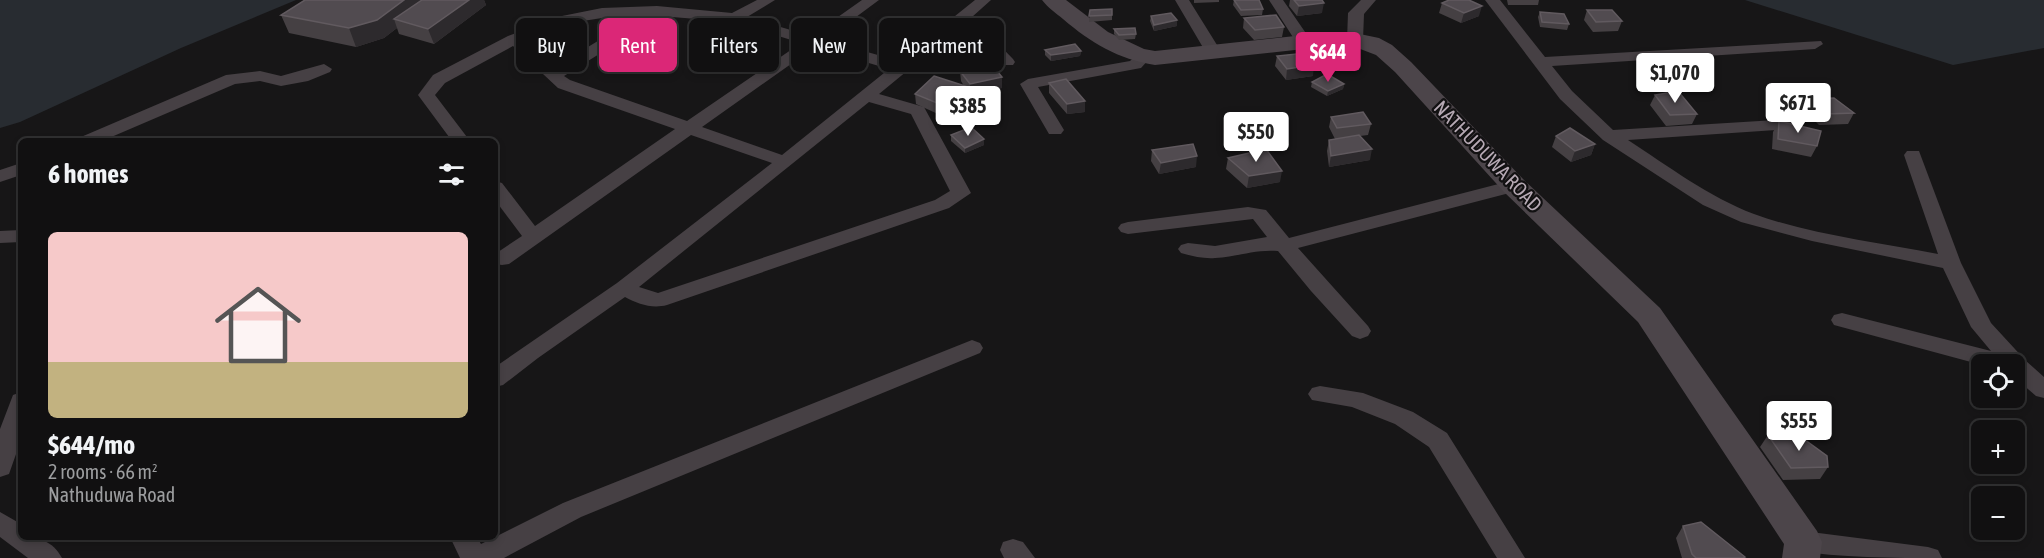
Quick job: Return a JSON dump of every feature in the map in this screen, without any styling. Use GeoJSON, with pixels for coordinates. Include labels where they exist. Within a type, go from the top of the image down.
{"type":"FeatureCollection","features":[{"type":"Feature","properties":{"kind":"street"},"geometry":{"type":"LineString","coordinates":[[458,138],[426,95],[439,79],[514,39],[567,18],[602,13],[657,11],[734,18],[768,0]]}},
{"type":"Feature","properties":{"kind":"street"},"geometry":{"type":"LineString","coordinates":[[845,18],[872,0]]}},
{"type":"Feature","properties":{"kind":"street"},"geometry":{"type":"LineString","coordinates":[[961,18],[984,0]]}},
{"type":"Feature","properties":{"kind":"street","name":"NATHUDUWA ROAD"},"geometry":{"type":"LineString","coordinates":[[1053,0],[1095,34],[1125,51],[1143,57],[1214,53],[1304,42],[1355,40],[1371,43],[1384,50],[1403,67],[1514,186],[1649,315],[1802,550]]}},
{"type":"Feature","properties":{"kind":"street"},"geometry":{"type":"LineString","coordinates":[[1182,0],[1214,53]]}},
{"type":"Feature","properties":{"kind":"street"},"geometry":{"type":"LineString","coordinates":[[1276,0],[1304,42]]}},
{"type":"Feature","properties":{"kind":"street"},"geometry":{"type":"LineString","coordinates":[[1355,40],[1356,14],[1369,0]]}},
{"type":"Feature","properties":{"kind":"street"},"geometry":{"type":"LineString","coordinates":[[1492,0],[1566,95],[1609,136],[1710,201],[1748,218],[1819,237],[1951,263]]}},
{"type":"Feature","properties":{"kind":"street"},"geometry":{"type":"LineString","coordinates":[[554,75],[657,11]]}},
{"type":"Feature","properties":{"kind":"street"},"geometry":{"type":"LineString","coordinates":[[963,16],[1007,62]]}},
{"type":"Feature","properties":{"kind":"street"},"geometry":{"type":"LineString","coordinates":[[514,39],[564,84],[785,162]]}},
{"type":"Feature","properties":{"kind":"street"},"geometry":{"type":"LineString","coordinates":[[1539,62],[1815,44]]}},
{"type":"Feature","properties":{"kind":"street"},"geometry":{"type":"LineString","coordinates":[[502,259],[791,55]]}},
{"type":"Feature","properties":{"kind":"street"},"geometry":{"type":"LineString","coordinates":[[1055,130],[1028,84],[1136,65],[1143,57]]}},
{"type":"Feature","properties":{"kind":"street"},"geometry":{"type":"LineString","coordinates":[[94,138],[232,79],[260,76],[281,81],[324,69]]}},
{"type":"Feature","properties":{"kind":"street"},"geometry":{"type":"LineString","coordinates":[[498,377],[624,288],[785,162],[894,72]]}},
{"type":"Feature","properties":{"kind":"street"},"geometry":{"type":"LineString","coordinates":[[624,288],[643,297],[659,300],[942,204],[961,193],[918,111],[866,96]]}},
{"type":"Feature","properties":{"kind":"street"},"geometry":{"type":"LineString","coordinates":[[1609,136],[1793,124]]}},
{"type":"Feature","properties":{"kind":"street"},"geometry":{"type":"LineString","coordinates":[[1913,155],[1951,263],[1982,327],[2004,354]]}},
{"type":"Feature","properties":{"kind":"street"},"geometry":{"type":"LineString","coordinates":[[0,176],[18,170]]}},
{"type":"Feature","properties":{"kind":"street"},"geometry":{"type":"LineString","coordinates":[[1188,249],[1215,252],[1260,243],[1287,245],[1514,186]]}},
{"type":"Feature","properties":{"kind":"street"},"geometry":{"type":"LineString","coordinates":[[498,191],[533,237]]}},
{"type":"Feature","properties":{"kind":"street"},"geometry":{"type":"LineString","coordinates":[[1128,228],[1248,213],[1259,214],[1287,245],[1318,286],[1360,331]]}},
{"type":"Feature","properties":{"kind":"street"},"geometry":{"type":"LineString","coordinates":[[0,237],[18,236]]}},
{"type":"Feature","properties":{"kind":"street"},"geometry":{"type":"LineString","coordinates":[[1842,320],[1971,354]]}},
{"type":"Feature","properties":{"kind":"street"},"geometry":{"type":"LineString","coordinates":[[479,558],[572,510],[972,348]]}},
{"type":"Feature","properties":{"kind":"street"},"geometry":{"type":"LineString","coordinates":[[2025,375],[2044,390]]}},
{"type":"Feature","properties":{"kind":"street"},"geometry":{"type":"LineString","coordinates":[[1320,394],[1355,399],[1374,406],[1404,418],[1438,440],[1511,558]]}},
{"type":"Feature","properties":{"kind":"street"},"geometry":{"type":"LineString","coordinates":[[0,467],[18,410]]}},
{"type":"Feature","properties":{"kind":"street"},"geometry":{"type":"LineString","coordinates":[[0,523],[18,536]]}},
{"type":"Feature","properties":{"kind":"street"},"geometry":{"type":"LineString","coordinates":[[23,540],[48,558]]}},
{"type":"Feature","properties":{"kind":"street"},"geometry":{"type":"LineString","coordinates":[[465,540],[474,558]]}},
{"type":"Feature","properties":{"kind":"street"},"geometry":{"type":"LineString","coordinates":[[1802,550],[1928,558]]}},
{"type":"Feature","properties":{"kind":"shaded area"},"geometry":{"type":"Polygon","coordinates":[[[0,0],[296,0],[181,48],[20,122],[0,128],[0,0]]]}},
{"type":"Feature","properties":{"kind":"shaded area"},"geometry":{"type":"Polygon","coordinates":[[[1745,0],[2044,0],[2044,48],[1953,65],[1745,0]]]}},
{"type":"Feature","properties":{"kind":"building"},"geometry":{"type":"Polygon","coordinates":[[[305,0],[404,0],[377,20],[349,28],[281,15],[305,0]]]}},
{"type":"Feature","properties":{"kind":"building"},"geometry":{"type":"Polygon","coordinates":[[[422,0],[469,0],[428,29],[394,19],[422,0]]]}},
{"type":"Feature","properties":{"kind":"building"},"geometry":{"type":"Polygon","coordinates":[[[1234,0],[1259,0],[1263,9],[1241,10],[1234,0]]]}},
{"type":"Feature","properties":{"kind":"building"},"geometry":{"type":"Polygon","coordinates":[[[1294,0],[1322,0],[1324,3],[1299,6],[1294,0]]]}},
{"type":"Feature","properties":{"kind":"building"},"geometry":{"type":"Polygon","coordinates":[[[1449,0],[1469,0],[1482,6],[1464,13],[1442,3],[1449,0]]]}},
{"type":"Feature","properties":{"kind":"building"},"geometry":{"type":"Polygon","coordinates":[[[1112,9],[1112,15],[1089,16],[1090,10],[1112,9]]]}},
{"type":"Feature","properties":{"kind":"building"},"geometry":{"type":"Polygon","coordinates":[[[1587,10],[1612,10],[1622,21],[1596,22],[1587,10]]]}},
{"type":"Feature","properties":{"kind":"building"},"geometry":{"type":"Polygon","coordinates":[[[1540,12],[1564,14],[1569,24],[1542,22],[1540,12]]]}},
{"type":"Feature","properties":{"kind":"building"},"geometry":{"type":"Polygon","coordinates":[[[1171,13],[1177,20],[1154,25],[1151,16],[1171,13]]]}},
{"type":"Feature","properties":{"kind":"building"},"geometry":{"type":"Polygon","coordinates":[[[1276,15],[1284,27],[1255,30],[1244,18],[1276,15]]]}},
{"type":"Feature","properties":{"kind":"building"},"geometry":{"type":"Polygon","coordinates":[[[1135,28],[1136,34],[1119,35],[1114,29],[1135,28]]]}},
{"type":"Feature","properties":{"kind":"building"},"geometry":{"type":"Polygon","coordinates":[[[1075,44],[1081,51],[1051,55],[1045,50],[1075,44]]]}},
{"type":"Feature","properties":{"kind":"building"},"geometry":{"type":"Polygon","coordinates":[[[1306,53],[1314,65],[1287,69],[1277,56],[1306,53]]]}},
{"type":"Feature","properties":{"kind":"building"},"geometry":{"type":"Polygon","coordinates":[[[1679,56],[1702,69],[1669,74],[1653,57],[1679,56]]]}},
{"type":"Feature","properties":{"kind":"building"},"geometry":{"type":"Polygon","coordinates":[[[961,72],[998,72],[1002,77],[970,84],[961,72]]]}},
{"type":"Feature","properties":{"kind":"building"},"geometry":{"type":"Polygon","coordinates":[[[1327,74],[1344,84],[1328,91],[1312,82],[1327,74]]]}},
{"type":"Feature","properties":{"kind":"building"},"geometry":{"type":"Polygon","coordinates":[[[934,76],[965,86],[937,103],[915,94],[934,76]]]}},
{"type":"Feature","properties":{"kind":"building"},"geometry":{"type":"Polygon","coordinates":[[[1066,79],[1085,101],[1067,104],[1049,83],[1066,79]]]}},
{"type":"Feature","properties":{"kind":"building"},"geometry":{"type":"Polygon","coordinates":[[[1678,91],[1697,114],[1670,115],[1655,95],[1678,91]]]}},
{"type":"Feature","properties":{"kind":"building"},"geometry":{"type":"Polygon","coordinates":[[[1834,98],[1854,113],[1824,114],[1808,99],[1834,98]]]}},
{"type":"Feature","properties":{"kind":"building"},"geometry":{"type":"Polygon","coordinates":[[[1363,112],[1371,124],[1337,128],[1331,117],[1363,112]]]}},
{"type":"Feature","properties":{"kind":"building"},"geometry":{"type":"Polygon","coordinates":[[[1779,121],[1821,131],[1817,146],[1778,139],[1779,121]]]}},
{"type":"Feature","properties":{"kind":"building"},"geometry":{"type":"Polygon","coordinates":[[[971,127],[984,139],[965,148],[951,135],[971,127]]]}},
{"type":"Feature","properties":{"kind":"building"},"geometry":{"type":"Polygon","coordinates":[[[1570,128],[1595,144],[1575,151],[1556,136],[1570,128]]]}},
{"type":"Feature","properties":{"kind":"building"},"geometry":{"type":"Polygon","coordinates":[[[1359,135],[1372,149],[1331,156],[1329,140],[1359,135]]]}},
{"type":"Feature","properties":{"kind":"building"},"geometry":{"type":"Polygon","coordinates":[[[1193,144],[1197,156],[1161,163],[1152,150],[1193,144]]]}},
{"type":"Feature","properties":{"kind":"building"},"geometry":{"type":"Polygon","coordinates":[[[1266,149],[1282,171],[1249,176],[1228,158],[1266,149]]]}},
{"type":"Feature","properties":{"kind":"building"},"geometry":{"type":"Polygon","coordinates":[[[1768,435],[1801,437],[1827,456],[1828,467],[1791,468],[1768,435]]]}},
{"type":"Feature","properties":{"kind":"building"},"geometry":{"type":"Polygon","coordinates":[[[1701,522],[1745,557],[1696,558],[1692,554],[1683,526],[1701,522]]]}}]}
